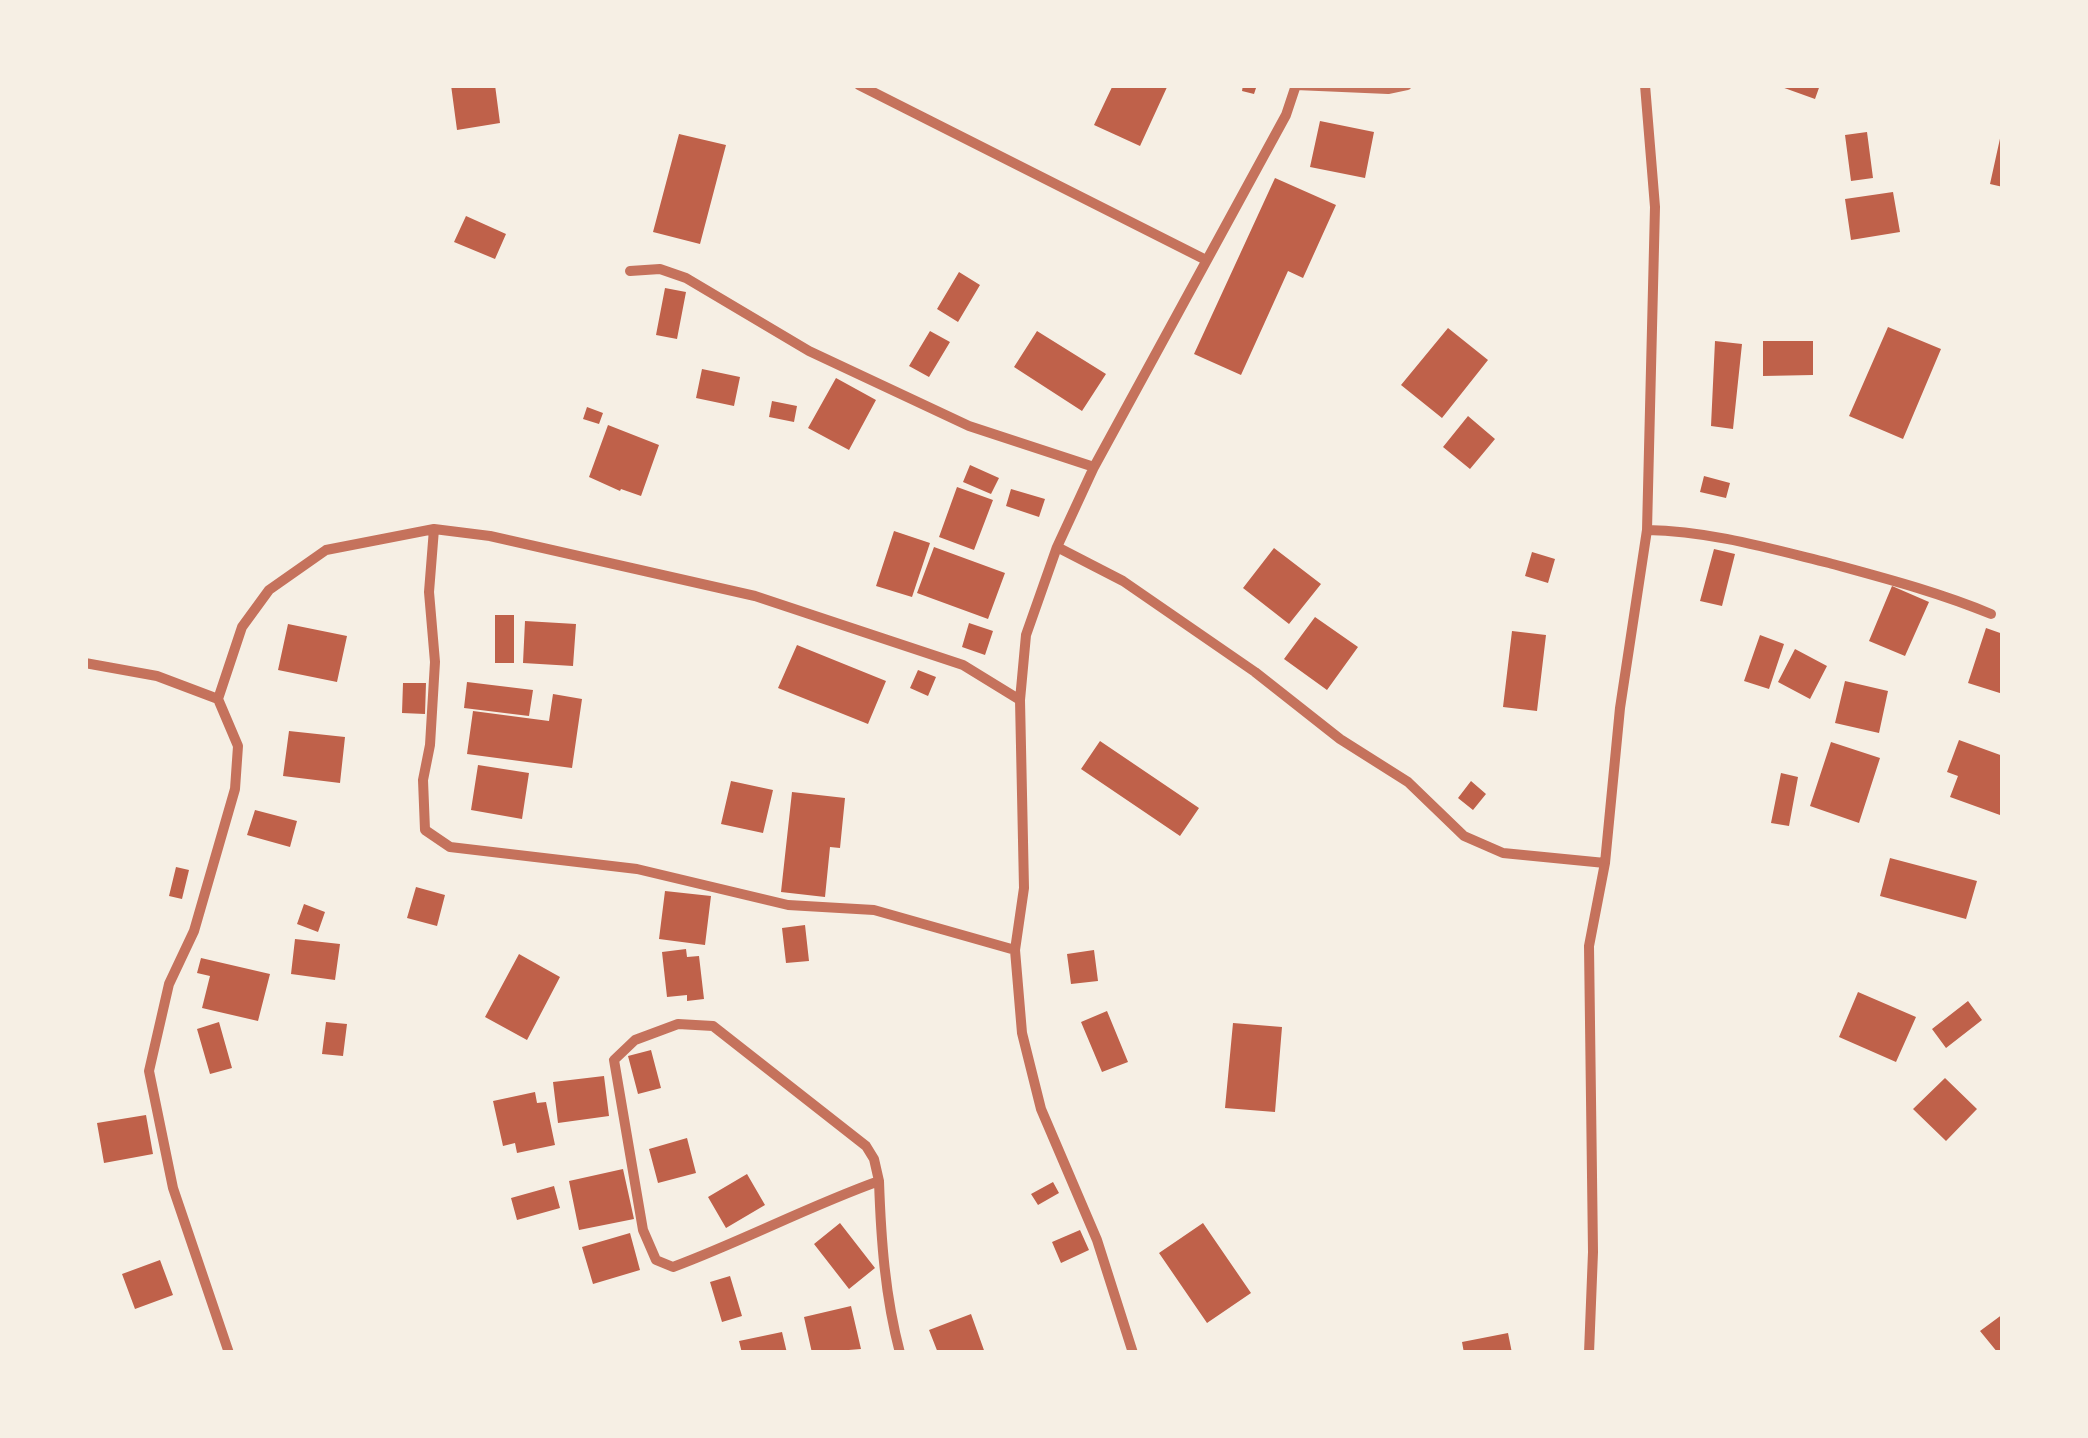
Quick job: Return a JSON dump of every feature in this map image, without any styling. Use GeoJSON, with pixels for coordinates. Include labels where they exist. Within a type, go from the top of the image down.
{"type":"FeatureCollection","features":[{"type":"Feature","properties":{"kind":"street"},"geometry":{"type":"LineString","coordinates":[[859,85],[1206,260]]}},
{"type":"Feature","properties":{"kind":"street"},"geometry":{"type":"LineString","coordinates":[[1134,1353],[1097,1240],[1041,1108],[1022,1033],[1016,950],[1024,888],[1020,700],[1026,635],[1057,548],[1094,467],[1286,115],[1296,85],[1407,85]]}},
{"type":"Feature","properties":{"kind":"street"},"geometry":{"type":"LineString","coordinates":[[1589,1353],[1593,1252],[1589,946],[1605,863],[1620,708],[1646,530],[1655,207],[1645,85]]}},
{"type":"Feature","properties":{"kind":"street"},"geometry":{"type":"LineString","coordinates":[[630,270],[660,270],[686,278],[809,350],[968,426],[1094,467]]}},
{"type":"Feature","properties":{"kind":"street"},"geometry":{"type":"LineString","coordinates":[[229,1353],[174,1188],[149,1071],[169,984],[194,931],[235,789],[238,746],[218,698],[242,626],[269,590],[326,550],[434,530],[490,536],[755,596],[963,665],[1020,700]]}},
{"type":"Feature","properties":{"kind":"street"},"geometry":{"type":"LineString","coordinates":[[434,530],[428,592],[435,662],[430,745],[423,780],[426,830],[450,847],[636,869],[788,905],[874,910],[1016,950]]}},
{"type":"Feature","properties":{"kind":"street"},"geometry":{"type":"LineString","coordinates":[[1646,530],[1675,530],[1741,540],[1937,592],[1990,614]]}},
{"type":"Feature","properties":{"kind":"street"},"geometry":{"type":"LineString","coordinates":[[1057,548],[1123,581],[1255,672],[1340,739],[1408,782],[1464,836],[1503,853],[1605,863]]}},
{"type":"Feature","properties":{"kind":"street"},"geometry":{"type":"LineString","coordinates":[[85,663],[157,676],[218,698]]}},
{"type":"Feature","properties":{"kind":"street"},"geometry":{"type":"LineString","coordinates":[[879,1181],[673,1267],[656,1260],[643,1230],[614,1060],[636,1040],[678,1024],[713,1026],[866,1146],[874,1158],[879,1181],[883,1258],[900,1353]]}},
{"type":"Feature","properties":{"kind":"building"},"geometry":{"type":"Polygon","coordinates":[[[451,85],[495,85],[500,123],[457,130],[451,85]]]}},
{"type":"Feature","properties":{"kind":"building"},"geometry":{"type":"Polygon","coordinates":[[[1113,85],[1168,85],[1140,146],[1094,125],[1113,85]]]}},
{"type":"Feature","properties":{"kind":"building"},"geometry":{"type":"Polygon","coordinates":[[[1243,85],[1257,85],[1254,94],[1242,91],[1243,85]]]}},
{"type":"Feature","properties":{"kind":"building"},"geometry":{"type":"Polygon","coordinates":[[[1776,85],[1820,85],[1815,99],[1776,85]]]}},
{"type":"Feature","properties":{"kind":"building"},"geometry":{"type":"Polygon","coordinates":[[[1320,121],[1374,132],[1365,178],[1310,167],[1320,121]]]}},
{"type":"Feature","properties":{"kind":"building"},"geometry":{"type":"Polygon","coordinates":[[[1867,132],[1873,178],[1851,181],[1845,135],[1867,132]]]}},
{"type":"Feature","properties":{"kind":"building"},"geometry":{"type":"Polygon","coordinates":[[[679,134],[726,145],[700,244],[653,232],[679,134]]]}},
{"type":"Feature","properties":{"kind":"building"},"geometry":{"type":"Polygon","coordinates":[[[2003,134],[2003,187],[1990,184],[2003,134]]]}},
{"type":"Feature","properties":{"kind":"building"},"geometry":{"type":"Polygon","coordinates":[[[1275,178],[1336,205],[1303,278],[1288,271],[1241,375],[1194,354],[1275,178]]]}},
{"type":"Feature","properties":{"kind":"building"},"geometry":{"type":"Polygon","coordinates":[[[1893,192],[1900,232],[1851,240],[1845,199],[1893,192]]]}},
{"type":"Feature","properties":{"kind":"building"},"geometry":{"type":"Polygon","coordinates":[[[466,216],[506,234],[495,259],[454,242],[466,216]]]}},
{"type":"Feature","properties":{"kind":"building"},"geometry":{"type":"Polygon","coordinates":[[[959,272],[980,285],[958,322],[937,309],[959,272]]]}},
{"type":"Feature","properties":{"kind":"building"},"geometry":{"type":"Polygon","coordinates":[[[665,288],[686,292],[677,339],[656,335],[665,288]]]}},
{"type":"Feature","properties":{"kind":"building"},"geometry":{"type":"Polygon","coordinates":[[[1888,327],[1941,349],[1903,439],[1849,416],[1888,327]]]}},
{"type":"Feature","properties":{"kind":"building"},"geometry":{"type":"Polygon","coordinates":[[[1448,328],[1488,360],[1442,418],[1401,385],[1448,328]]]}},
{"type":"Feature","properties":{"kind":"building"},"geometry":{"type":"Polygon","coordinates":[[[930,331],[950,342],[929,377],[909,366],[930,331]]]}},
{"type":"Feature","properties":{"kind":"building"},"geometry":{"type":"Polygon","coordinates":[[[1037,331],[1106,374],[1082,411],[1014,367],[1037,331]]]}},
{"type":"Feature","properties":{"kind":"building"},"geometry":{"type":"Polygon","coordinates":[[[1715,341],[1742,344],[1733,429],[1711,426],[1715,341]]]}},
{"type":"Feature","properties":{"kind":"building"},"geometry":{"type":"Polygon","coordinates":[[[1763,341],[1813,341],[1813,375],[1763,376],[1763,341]]]}},
{"type":"Feature","properties":{"kind":"building"},"geometry":{"type":"Polygon","coordinates":[[[702,369],[740,377],[734,406],[696,398],[702,369]]]}},
{"type":"Feature","properties":{"kind":"building"},"geometry":{"type":"Polygon","coordinates":[[[836,378],[876,400],[849,450],[808,428],[836,378]]]}},
{"type":"Feature","properties":{"kind":"building"},"geometry":{"type":"Polygon","coordinates":[[[772,401],[797,406],[794,422],[769,417],[772,401]]]}},
{"type":"Feature","properties":{"kind":"building"},"geometry":{"type":"Polygon","coordinates":[[[587,407],[603,413],[599,424],[583,419],[587,407]]]}},
{"type":"Feature","properties":{"kind":"building"},"geometry":{"type":"Polygon","coordinates":[[[1468,416],[1495,439],[1470,469],[1443,447],[1468,416]]]}},
{"type":"Feature","properties":{"kind":"building"},"geometry":{"type":"Polygon","coordinates":[[[608,425],[659,445],[641,496],[589,477],[608,425]]]}},
{"type":"Feature","properties":{"kind":"building"},"geometry":{"type":"Polygon","coordinates":[[[970,465],[999,478],[991,494],[963,482],[970,465]]]}},
{"type":"Feature","properties":{"kind":"building"},"geometry":{"type":"Polygon","coordinates":[[[1704,476],[1730,483],[1726,498],[1700,492],[1704,476]]]}},
{"type":"Feature","properties":{"kind":"building"},"geometry":{"type":"Polygon","coordinates":[[[957,487],[993,500],[974,550],[939,537],[957,487]]]}},
{"type":"Feature","properties":{"kind":"building"},"geometry":{"type":"Polygon","coordinates":[[[1011,489],[1045,499],[1039,517],[1006,506],[1011,489]]]}},
{"type":"Feature","properties":{"kind":"building"},"geometry":{"type":"Polygon","coordinates":[[[894,531],[930,543],[912,597],[876,586],[894,531]]]}},
{"type":"Feature","properties":{"kind":"building"},"geometry":{"type":"Polygon","coordinates":[[[934,547],[1005,573],[988,619],[917,593],[934,547]]]}},
{"type":"Feature","properties":{"kind":"building"},"geometry":{"type":"Polygon","coordinates":[[[1274,548],[1321,584],[1289,624],[1243,588],[1274,548]]]}},
{"type":"Feature","properties":{"kind":"building"},"geometry":{"type":"Polygon","coordinates":[[[1714,549],[1735,554],[1722,606],[1700,601],[1714,549]]]}},
{"type":"Feature","properties":{"kind":"building"},"geometry":{"type":"Polygon","coordinates":[[[1532,552],[1555,559],[1548,583],[1525,576],[1532,552]]]}},
{"type":"Feature","properties":{"kind":"building"},"geometry":{"type":"Polygon","coordinates":[[[1892,586],[1929,602],[1905,656],[1869,641],[1892,586]]]}},
{"type":"Feature","properties":{"kind":"building"},"geometry":{"type":"Polygon","coordinates":[[[495,615],[514,615],[514,663],[495,663],[495,615]]]}},
{"type":"Feature","properties":{"kind":"building"},"geometry":{"type":"Polygon","coordinates":[[[1315,617],[1358,647],[1327,690],[1284,659],[1315,617]]]}},
{"type":"Feature","properties":{"kind":"building"},"geometry":{"type":"Polygon","coordinates":[[[525,621],[576,624],[573,666],[523,663],[525,621]]]}},
{"type":"Feature","properties":{"kind":"building"},"geometry":{"type":"Polygon","coordinates":[[[969,623],[993,631],[985,655],[962,647],[969,623]]]}},
{"type":"Feature","properties":{"kind":"building"},"geometry":{"type":"Polygon","coordinates":[[[288,624],[347,636],[337,682],[278,670],[288,624]]]}},
{"type":"Feature","properties":{"kind":"building"},"geometry":{"type":"Polygon","coordinates":[[[1986,628],[2003,634],[2003,694],[1968,683],[1986,628]]]}},
{"type":"Feature","properties":{"kind":"building"},"geometry":{"type":"Polygon","coordinates":[[[1512,631],[1546,635],[1537,711],[1503,707],[1512,631]]]}},
{"type":"Feature","properties":{"kind":"building"},"geometry":{"type":"Polygon","coordinates":[[[1760,635],[1784,644],[1769,689],[1744,681],[1760,635]]]}},
{"type":"Feature","properties":{"kind":"building"},"geometry":{"type":"Polygon","coordinates":[[[797,645],[886,681],[868,724],[778,688],[797,645]]]}},
{"type":"Feature","properties":{"kind":"building"},"geometry":{"type":"Polygon","coordinates":[[[1795,649],[1827,666],[1810,699],[1778,682],[1795,649]]]}},
{"type":"Feature","properties":{"kind":"building"},"geometry":{"type":"Polygon","coordinates":[[[918,670],[936,677],[928,696],[910,688],[918,670]]]}},
{"type":"Feature","properties":{"kind":"building"},"geometry":{"type":"Polygon","coordinates":[[[1845,681],[1888,691],[1879,733],[1835,723],[1845,681]]]}},
{"type":"Feature","properties":{"kind":"building"},"geometry":{"type":"Polygon","coordinates":[[[467,682],[533,690],[529,716],[464,708],[467,682]]]}},
{"type":"Feature","properties":{"kind":"building"},"geometry":{"type":"Polygon","coordinates":[[[403,683],[426,683],[425,714],[402,713],[403,683]]]}},
{"type":"Feature","properties":{"kind":"building"},"geometry":{"type":"Polygon","coordinates":[[[553,694],[582,699],[572,768],[467,754],[473,711],[549,721],[553,694]]]}},
{"type":"Feature","properties":{"kind":"building"},"geometry":{"type":"Polygon","coordinates":[[[289,731],[345,737],[340,783],[283,776],[289,731]]]}},
{"type":"Feature","properties":{"kind":"building"},"geometry":{"type":"Polygon","coordinates":[[[1959,740],[2003,756],[2000,815],[1950,797],[1958,776],[1947,772],[1959,740]]]}},
{"type":"Feature","properties":{"kind":"building"},"geometry":{"type":"Polygon","coordinates":[[[1100,741],[1199,808],[1180,836],[1081,769],[1100,741]]]}},
{"type":"Feature","properties":{"kind":"building"},"geometry":{"type":"Polygon","coordinates":[[[1831,742],[1880,758],[1859,823],[1810,806],[1831,742]]]}},
{"type":"Feature","properties":{"kind":"building"},"geometry":{"type":"Polygon","coordinates":[[[478,765],[529,773],[522,819],[471,810],[478,765]]]}},
{"type":"Feature","properties":{"kind":"building"},"geometry":{"type":"Polygon","coordinates":[[[1781,773],[1798,777],[1789,826],[1771,823],[1781,773]]]}},
{"type":"Feature","properties":{"kind":"building"},"geometry":{"type":"Polygon","coordinates":[[[731,781],[773,790],[763,833],[721,824],[731,781]]]}},
{"type":"Feature","properties":{"kind":"building"},"geometry":{"type":"Polygon","coordinates":[[[1471,781],[1486,794],[1473,810],[1458,798],[1471,781]]]}},
{"type":"Feature","properties":{"kind":"building"},"geometry":{"type":"Polygon","coordinates":[[[792,792],[845,798],[840,848],[830,847],[825,897],[781,892],[792,792]]]}},
{"type":"Feature","properties":{"kind":"building"},"geometry":{"type":"Polygon","coordinates":[[[255,810],[297,821],[290,847],[247,835],[255,810]]]}},
{"type":"Feature","properties":{"kind":"building"},"geometry":{"type":"Polygon","coordinates":[[[1890,858],[1977,881],[1966,919],[1880,896],[1890,858]]]}},
{"type":"Feature","properties":{"kind":"building"},"geometry":{"type":"Polygon","coordinates":[[[176,867],[189,870],[182,899],[169,896],[176,867]]]}},
{"type":"Feature","properties":{"kind":"building"},"geometry":{"type":"Polygon","coordinates":[[[416,887],[445,895],[437,926],[407,918],[416,887]]]}},
{"type":"Feature","properties":{"kind":"building"},"geometry":{"type":"Polygon","coordinates":[[[665,891],[711,896],[705,945],[659,939],[665,891]]]}},
{"type":"Feature","properties":{"kind":"building"},"geometry":{"type":"Polygon","coordinates":[[[304,904],[325,912],[318,932],[297,924],[304,904]]]}},
{"type":"Feature","properties":{"kind":"building"},"geometry":{"type":"Polygon","coordinates":[[[805,925],[809,961],[786,963],[782,928],[805,925]]]}},
{"type":"Feature","properties":{"kind":"building"},"geometry":{"type":"Polygon","coordinates":[[[295,939],[340,944],[335,980],[291,974],[295,939]]]}},
{"type":"Feature","properties":{"kind":"building"},"geometry":{"type":"Polygon","coordinates":[[[686,949],[687,957],[699,956],[704,999],[687,1001],[687,995],[667,997],[662,952],[686,949]]]}},
{"type":"Feature","properties":{"kind":"building"},"geometry":{"type":"Polygon","coordinates":[[[1094,950],[1098,981],[1071,984],[1067,954],[1094,950]]]}},
{"type":"Feature","properties":{"kind":"building"},"geometry":{"type":"Polygon","coordinates":[[[519,954],[560,977],[527,1040],[485,1017],[519,954]]]}},
{"type":"Feature","properties":{"kind":"building"},"geometry":{"type":"Polygon","coordinates":[[[201,958],[270,974],[258,1021],[202,1008],[210,976],[197,973],[201,958]]]}},
{"type":"Feature","properties":{"kind":"building"},"geometry":{"type":"Polygon","coordinates":[[[1858,992],[1916,1017],[1896,1062],[1839,1037],[1858,992]]]}},
{"type":"Feature","properties":{"kind":"building"},"geometry":{"type":"Polygon","coordinates":[[[1968,1001],[1982,1020],[1946,1048],[1932,1029],[1968,1001]]]}},
{"type":"Feature","properties":{"kind":"building"},"geometry":{"type":"Polygon","coordinates":[[[1107,1011],[1128,1062],[1102,1072],[1081,1022],[1107,1011]]]}},
{"type":"Feature","properties":{"kind":"building"},"geometry":{"type":"Polygon","coordinates":[[[219,1022],[232,1068],[210,1074],[197,1029],[219,1022]]]}},
{"type":"Feature","properties":{"kind":"building"},"geometry":{"type":"Polygon","coordinates":[[[326,1022],[347,1024],[343,1056],[322,1054],[326,1022]]]}},
{"type":"Feature","properties":{"kind":"building"},"geometry":{"type":"Polygon","coordinates":[[[1233,1023],[1282,1027],[1275,1112],[1225,1108],[1233,1023]]]}},
{"type":"Feature","properties":{"kind":"building"},"geometry":{"type":"Polygon","coordinates":[[[651,1050],[661,1088],[638,1094],[628,1056],[651,1050]]]}},
{"type":"Feature","properties":{"kind":"building"},"geometry":{"type":"Polygon","coordinates":[[[604,1076],[609,1116],[558,1123],[553,1082],[604,1076]]]}},
{"type":"Feature","properties":{"kind":"building"},"geometry":{"type":"Polygon","coordinates":[[[1945,1078],[1977,1109],[1946,1141],[1913,1109],[1945,1078]]]}},
{"type":"Feature","properties":{"kind":"building"},"geometry":{"type":"Polygon","coordinates":[[[535,1092],[537,1103],[546,1102],[555,1145],[517,1153],[515,1143],[503,1146],[493,1101],[535,1092]]]}},
{"type":"Feature","properties":{"kind":"building"},"geometry":{"type":"Polygon","coordinates":[[[146,1115],[153,1154],[104,1163],[97,1123],[146,1115]]]}},
{"type":"Feature","properties":{"kind":"building"},"geometry":{"type":"Polygon","coordinates":[[[687,1138],[696,1173],[658,1183],[649,1149],[687,1138]]]}},
{"type":"Feature","properties":{"kind":"building"},"geometry":{"type":"Polygon","coordinates":[[[623,1169],[634,1219],[579,1230],[569,1181],[623,1169]]]}},
{"type":"Feature","properties":{"kind":"building"},"geometry":{"type":"Polygon","coordinates":[[[747,1174],[765,1205],[726,1228],[708,1197],[747,1174]]]}},
{"type":"Feature","properties":{"kind":"building"},"geometry":{"type":"Polygon","coordinates":[[[1053,1182],[1059,1193],[1038,1205],[1031,1194],[1053,1182]]]}},
{"type":"Feature","properties":{"kind":"building"},"geometry":{"type":"Polygon","coordinates":[[[554,1186],[560,1208],[517,1220],[511,1198],[554,1186]]]}},
{"type":"Feature","properties":{"kind":"building"},"geometry":{"type":"Polygon","coordinates":[[[840,1223],[875,1268],[849,1289],[814,1244],[840,1223]]]}},
{"type":"Feature","properties":{"kind":"building"},"geometry":{"type":"Polygon","coordinates":[[[1203,1223],[1251,1293],[1207,1323],[1159,1253],[1203,1223]]]}},
{"type":"Feature","properties":{"kind":"building"},"geometry":{"type":"Polygon","coordinates":[[[1080,1230],[1089,1250],[1061,1263],[1052,1242],[1080,1230]]]}},
{"type":"Feature","properties":{"kind":"building"},"geometry":{"type":"Polygon","coordinates":[[[630,1233],[640,1270],[593,1284],[582,1247],[630,1233]]]}},
{"type":"Feature","properties":{"kind":"building"},"geometry":{"type":"Polygon","coordinates":[[[160,1260],[173,1295],[135,1309],[122,1274],[160,1260]]]}},
{"type":"Feature","properties":{"kind":"building"},"geometry":{"type":"Polygon","coordinates":[[[730,1276],[742,1316],[722,1322],[710,1282],[730,1276]]]}},
{"type":"Feature","properties":{"kind":"building"},"geometry":{"type":"Polygon","coordinates":[[[851,1306],[861,1349],[812,1353],[804,1317],[851,1306]]]}},
{"type":"Feature","properties":{"kind":"building"},"geometry":{"type":"Polygon","coordinates":[[[971,1314],[985,1353],[938,1353],[929,1330],[971,1314]]]}},
{"type":"Feature","properties":{"kind":"building"},"geometry":{"type":"Polygon","coordinates":[[[2003,1314],[2003,1353],[1998,1353],[1980,1331],[2003,1314]]]}},
{"type":"Feature","properties":{"kind":"building"},"geometry":{"type":"Polygon","coordinates":[[[782,1332],[787,1353],[742,1353],[739,1341],[782,1332]]]}},
{"type":"Feature","properties":{"kind":"building"},"geometry":{"type":"Polygon","coordinates":[[[1508,1333],[1512,1353],[1464,1353],[1462,1342],[1508,1333]]]}}]}
